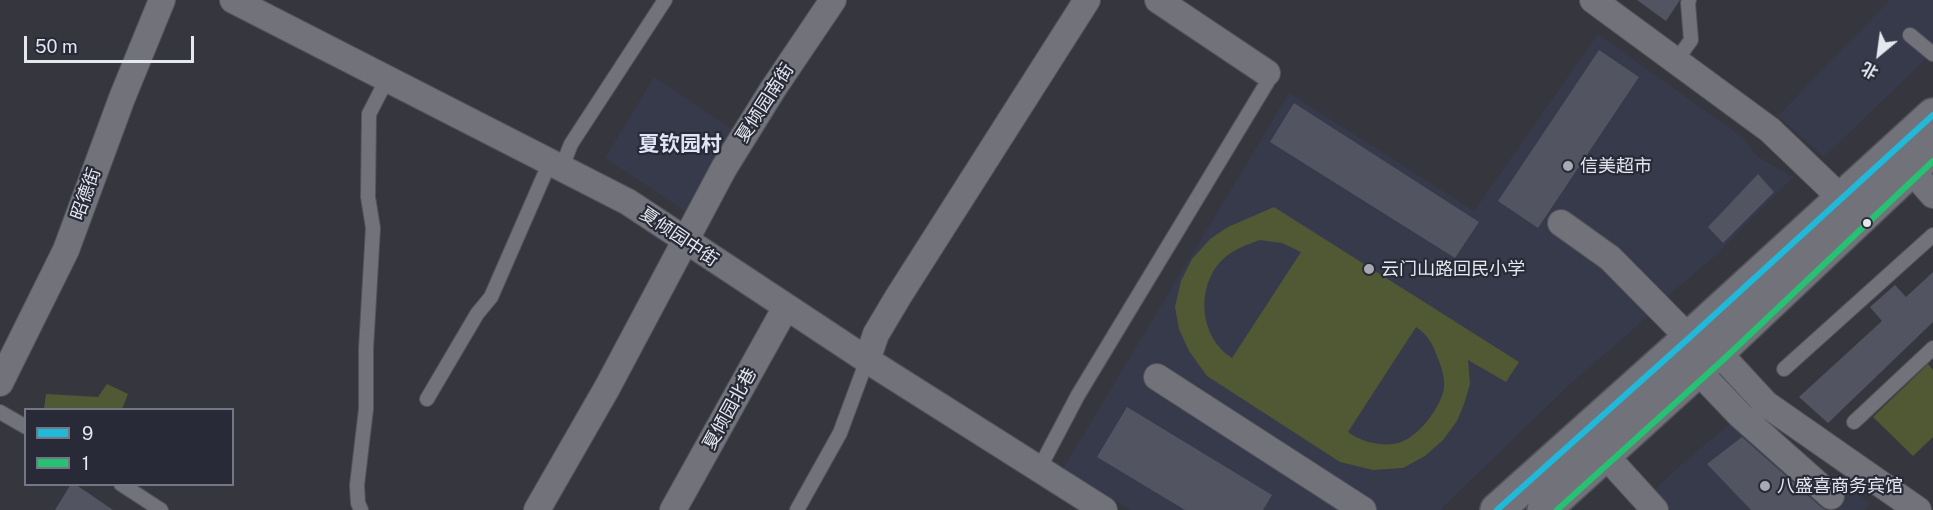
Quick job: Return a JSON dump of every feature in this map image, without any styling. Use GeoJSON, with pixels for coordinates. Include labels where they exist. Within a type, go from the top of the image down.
{"type":"FeatureCollection","features":[{"type":"Feature","properties":{"kind":"main road"},"geometry":{"type":"LineString","coordinates":[[1544,510],[1605,455],[1842,199],[1933,115]]}},
{"type":"Feature","properties":{"kind":"main road"},"geometry":{"type":"LineString","coordinates":[[1497,510],[1701,353],[1922,159]]}},
{"type":"Feature","properties":{"kind":"street","name":"昭德街"},"geometry":{"type":"LineString","coordinates":[[0,383],[66,250],[122,98],[162,0]]}},
{"type":"Feature","properties":{"kind":"street","name":"夏倾园中街"},"geometry":{"type":"LineString","coordinates":[[233,0],[628,202],[867,360],[1104,510]]}},
{"type":"Feature","properties":{"kind":"street","name":"夏倾园南街"},"geometry":{"type":"LineString","coordinates":[[537,510],[607,388],[724,168],[773,89],[833,0]]}},
{"type":"Feature","properties":{"kind":"street"},"geometry":{"type":"LineString","coordinates":[[867,360],[876,334],[898,297],[1087,0]]}},
{"type":"Feature","properties":{"kind":"street"},"geometry":{"type":"LineString","coordinates":[[1158,0],[1268,73]]}},
{"type":"Feature","properties":{"kind":"street"},"geometry":{"type":"LineString","coordinates":[[1593,0],[1770,130],[1842,199]]}},
{"type":"Feature","properties":{"kind":"street"},"geometry":{"type":"LineString","coordinates":[[1922,159],[1933,195]]}},
{"type":"Feature","properties":{"kind":"street"},"geometry":{"type":"LineString","coordinates":[[1561,223],[1610,258],[1701,353],[1766,404],[1918,510]]}},
{"type":"Feature","properties":{"kind":"street","name":"夏倾园北巷"},"geometry":{"type":"LineString","coordinates":[[673,510],[786,307]]}},
{"type":"Feature","properties":{"kind":"street"},"geometry":{"type":"LineString","coordinates":[[1701,353],[1740,415],[1831,496]]}},
{"type":"Feature","properties":{"kind":"street"},"geometry":{"type":"LineString","coordinates":[[1157,377],[1363,510]]}},
{"type":"Feature","properties":{"kind":"street"},"geometry":{"type":"LineString","coordinates":[[1605,455],[1655,510]]}},
{"type":"Feature","properties":{"kind":"lane"},"geometry":{"type":"LineString","coordinates":[[427,399],[477,314],[491,297],[556,165],[665,0]]}},
{"type":"Feature","properties":{"kind":"lane"},"geometry":{"type":"LineString","coordinates":[[1676,61],[1691,40],[1689,0]]}},
{"type":"Feature","properties":{"kind":"lane"},"geometry":{"type":"LineString","coordinates":[[1910,35],[1933,54]]}},
{"type":"Feature","properties":{"kind":"lane"},"geometry":{"type":"LineString","coordinates":[[1039,469],[1078,395],[1268,81],[1268,73]]}},
{"type":"Feature","properties":{"kind":"lane"},"geometry":{"type":"LineString","coordinates":[[361,510],[358,503],[357,485],[366,409],[366,349],[373,228],[368,197],[369,114],[387,79]]}},
{"type":"Feature","properties":{"kind":"lane"},"geometry":{"type":"LineString","coordinates":[[1784,369],[1933,236]]}},
{"type":"Feature","properties":{"kind":"lane"},"geometry":{"type":"LineString","coordinates":[[1854,422],[1933,348]]}},
{"type":"Feature","properties":{"kind":"lane"},"geometry":{"type":"LineString","coordinates":[[797,510],[840,433],[867,360]]}},
{"type":"Feature","properties":{"kind":"lane"},"geometry":{"type":"LineString","coordinates":[[2,413],[24,417]]}},
{"type":"Feature","properties":{"kind":"lane"},"geometry":{"type":"LineString","coordinates":[[2,413],[24,426]]}},
{"type":"Feature","properties":{"kind":"lane"},"geometry":{"type":"LineString","coordinates":[[124,486],[161,510]]}},
{"type":"Feature","properties":{"kind":"shaded area"},"geometry":{"type":"Polygon","coordinates":[[[1890,0],[1933,0],[1933,52],[1824,157],[1778,116],[1890,0]]]}},
{"type":"Feature","properties":{"kind":"shaded area","name":"云门山路回民小学"},"geometry":{"type":"Polygon","coordinates":[[[1598,34],[1743,138],[1758,157],[1793,177],[1716,255],[1571,383],[1440,510],[1131,510],[1063,469],[1289,93],[1474,211],[1598,34]]]}},
{"type":"Feature","properties":{"kind":"shaded area"},"geometry":{"type":"Polygon","coordinates":[[[654,77],[734,131],[685,211],[605,158],[654,77]]]}},
{"type":"Feature","properties":{"kind":"shaded area"},"geometry":{"type":"Polygon","coordinates":[[[1740,415],[1870,503],[1865,510],[1634,510],[1675,470],[1740,415]]]}},
{"type":"Feature","properties":{"kind":"green space"},"geometry":{"type":"Polygon","coordinates":[[[1274,207],[1519,362],[1506,382],[1468,360],[1470,384],[1457,421],[1443,440],[1425,456],[1403,468],[1373,470],[1340,462],[1207,376],[1189,351],[1179,329],[1175,307],[1181,281],[1192,259],[1210,239],[1228,227],[1274,207]],[[1260,240],[1240,248],[1223,259],[1214,270],[1208,283],[1205,297],[1207,325],[1221,349],[1232,358],[1301,252],[1282,243],[1260,240]],[[1416,327],[1348,432],[1353,436],[1381,444],[1395,444],[1415,433],[1434,412],[1444,388],[1443,376],[1431,343],[1416,327]]]}},
{"type":"Feature","properties":{"kind":"green space"},"geometry":{"type":"Polygon","coordinates":[[[1928,364],[1933,370],[1933,437],[1913,456],[1873,417],[1928,364]]]}},
{"type":"Feature","properties":{"kind":"green space"},"geometry":{"type":"Polygon","coordinates":[[[107,384],[128,394],[122,408],[44,408],[46,394],[98,397],[107,384]]]}},
{"type":"Feature","properties":{"kind":"building"},"geometry":{"type":"Polygon","coordinates":[[[1637,0],[1680,0],[1666,21],[1637,0]]]}},
{"type":"Feature","properties":{"kind":"building"},"geometry":{"type":"Polygon","coordinates":[[[1599,50],[1639,77],[1538,228],[1498,201],[1599,50]]]}},
{"type":"Feature","properties":{"kind":"building"},"geometry":{"type":"Polygon","coordinates":[[[1294,103],[1479,222],[1455,258],[1270,142],[1294,103]]]}},
{"type":"Feature","properties":{"kind":"building"},"geometry":{"type":"Polygon","coordinates":[[[1758,174],[1774,192],[1723,243],[1708,227],[1758,174]]]}},
{"type":"Feature","properties":{"kind":"building"},"geometry":{"type":"Polygon","coordinates":[[[1933,272],[1933,322],[1828,423],[1799,397],[1882,321],[1870,307],[1895,285],[1906,297],[1933,272]]]}},
{"type":"Feature","properties":{"kind":"building"},"geometry":{"type":"Polygon","coordinates":[[[1127,407],[1272,495],[1263,510],[1185,510],[1097,457],[1127,407]]]}},
{"type":"Feature","properties":{"kind":"building","name":"八盛喜商务宾馆"},"geometry":{"type":"Polygon","coordinates":[[[1742,437],[1826,510],[1751,510],[1707,464],[1742,437]]]}},
{"type":"Feature","properties":{"kind":"building"},"geometry":{"type":"Polygon","coordinates":[[[70,486],[78,486],[113,510],[55,510],[70,486]]]}},
{"type":"Feature","properties":{"kind":"transit line","name":"9"},"geometry":{"type":"LineString","coordinates":[[1497,510],[1933,115]]}},
{"type":"Feature","properties":{"kind":"transit line","name":"1"},"geometry":{"type":"LineString","coordinates":[[1557,510],[1724,359],[1933,161]]}},
{"type":"Feature","properties":{"kind":"place","name":"信美超市"},"geometry":{"type":"Point","coordinates":[1568,166]}},
{"type":"Feature","properties":{"kind":"place","name":"云门山路回民小学"},"geometry":{"type":"Point","coordinates":[1369,269]}},
{"type":"Feature","properties":{"kind":"place","name":"八盛喜商务宾馆"},"geometry":{"type":"Point","coordinates":[1765,486]}},
{"type":"Feature","properties":{"kind":"district","name":"夏钦园村"},"geometry":{"type":"Point","coordinates":[680,145]}}]}
